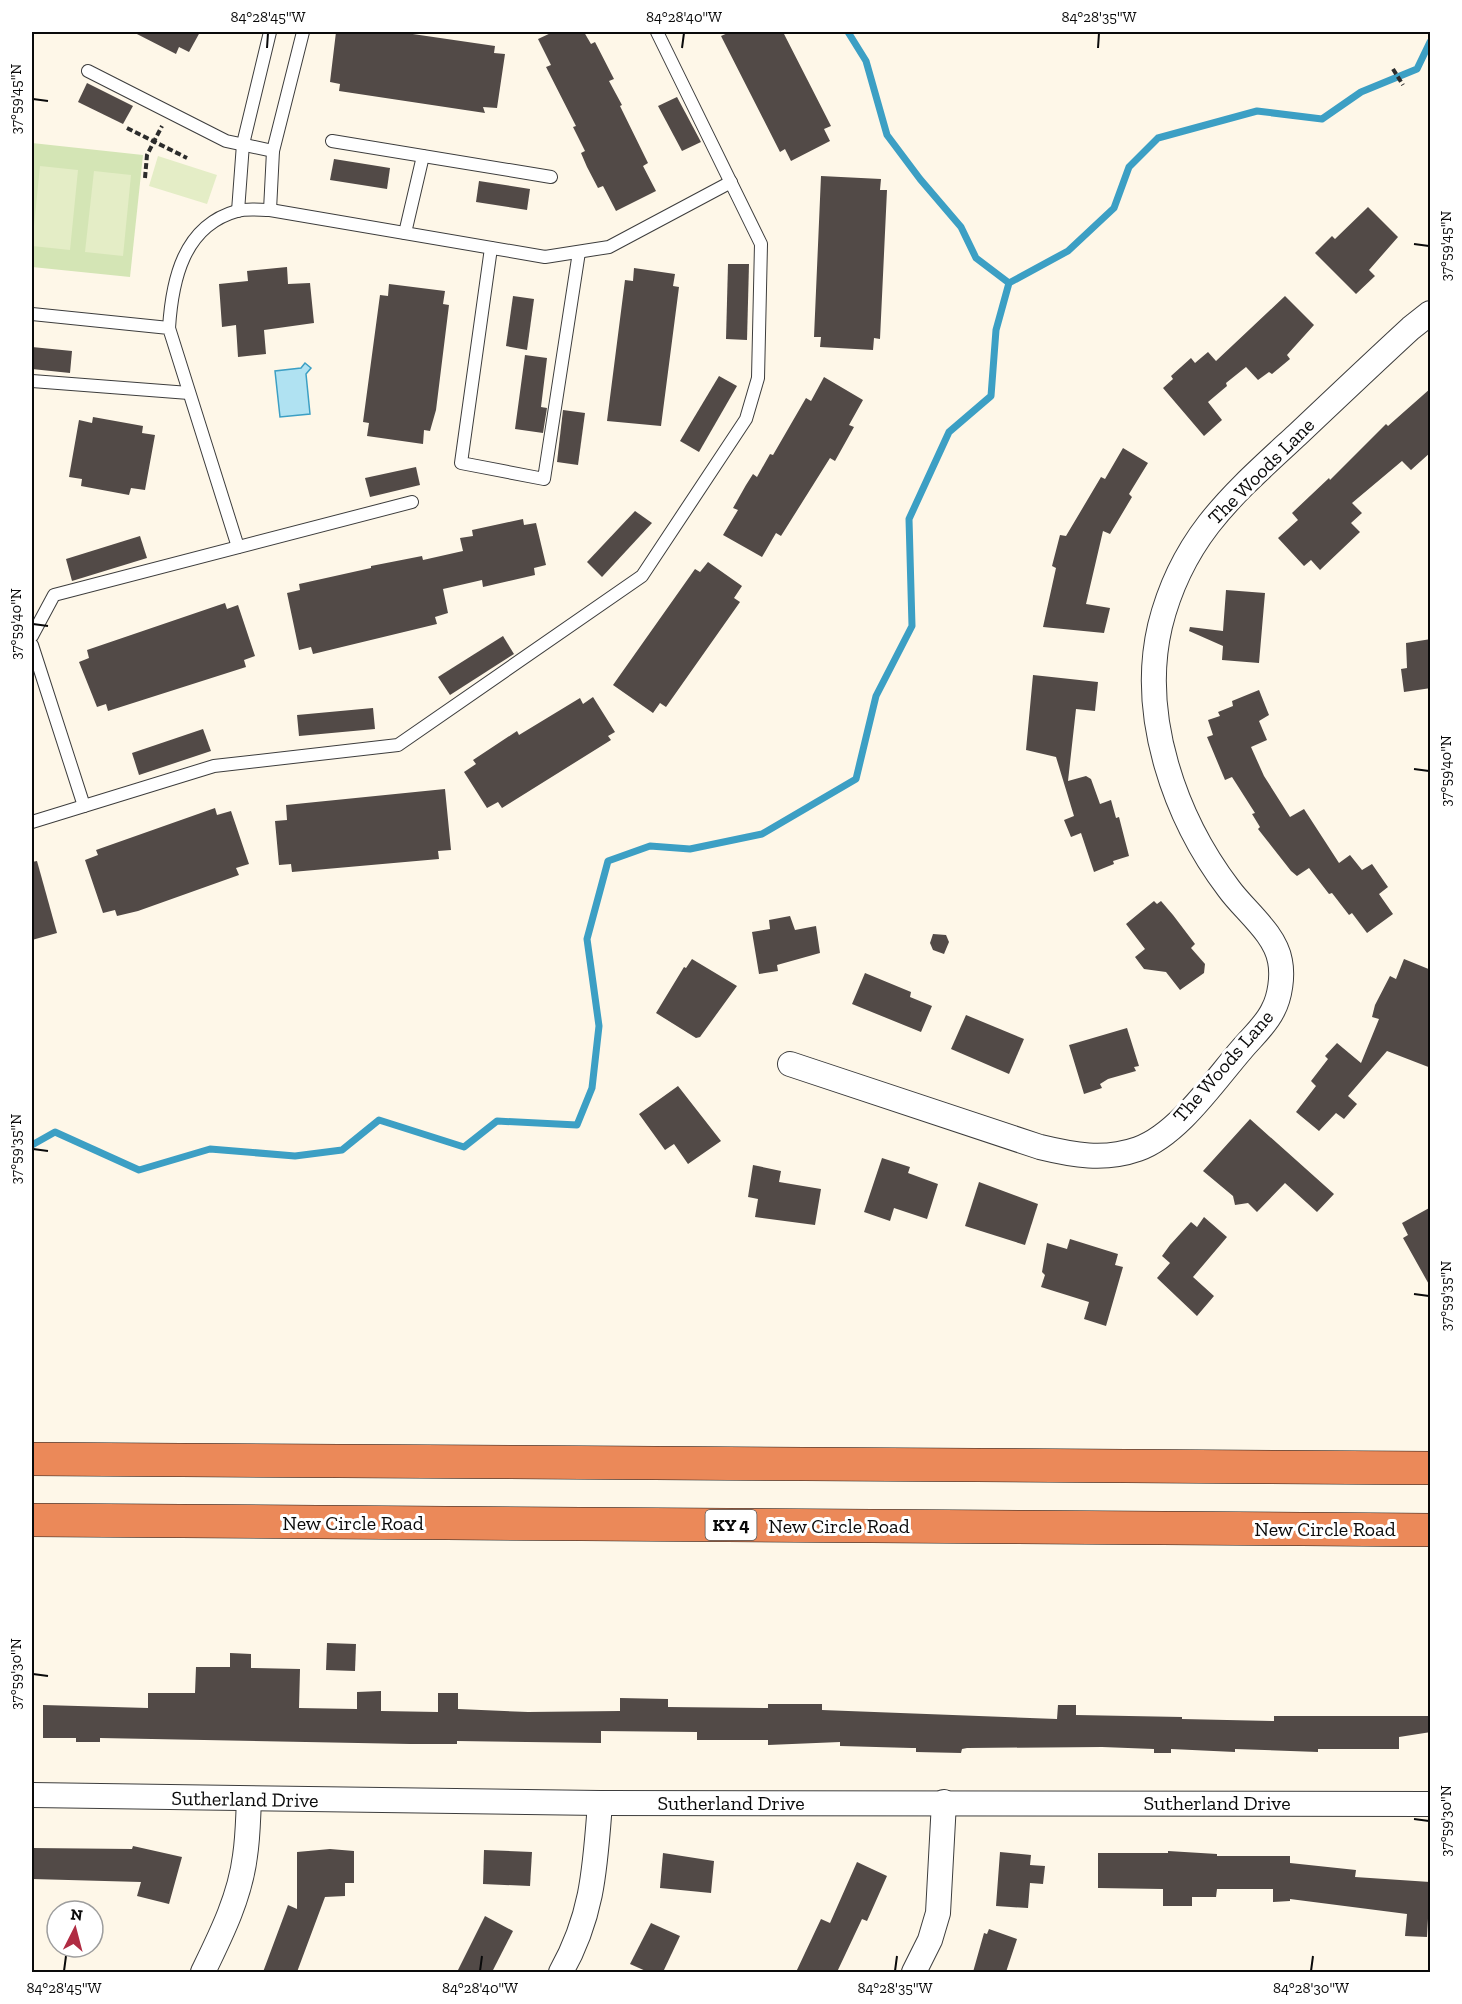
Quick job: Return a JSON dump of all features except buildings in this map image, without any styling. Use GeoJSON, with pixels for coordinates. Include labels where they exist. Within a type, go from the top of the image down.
{"type":"FeatureCollection","features":[{"type":"Feature","properties":{"kind":"highway"},"geometry":{"type":"LineString","coordinates":[[32,1459],[1431,1468]]}},
{"type":"Feature","properties":{"kind":"highway","name":"New Circle Road"},"geometry":{"type":"LineString","coordinates":[[32,1520],[1431,1530]]}},
{"type":"Feature","properties":{"kind":"street","name":"The Woods Lane"},"geometry":{"type":"LineString","coordinates":[[790,1064],[1040,1147],[1079,1156],[1113,1156],[1140,1149],[1177,1122],[1265,1022],[1276,1004],[1281,976],[1280,959],[1263,929],[1212,866],[1180,804],[1167,766],[1155,696],[1155,663],[1160,629],[1176,577],[1208,521],[1237,490],[1411,328],[1431,313]]}},
{"type":"Feature","properties":{"kind":"street","name":"Sutherland Drive"},"geometry":{"type":"LineString","coordinates":[[32,1795],[249,1800],[600,1803],[1431,1804]]}},
{"type":"Feature","properties":{"kind":"street"},"geometry":{"type":"LineString","coordinates":[[203,1972],[228,1922],[239,1885],[245,1856],[249,1800]]}},
{"type":"Feature","properties":{"kind":"street"},"geometry":{"type":"LineString","coordinates":[[914,1972],[930,1940],[938,1913],[944,1802]]}},
{"type":"Feature","properties":{"kind":"street"},"geometry":{"type":"LineString","coordinates":[[561,1972],[579,1935],[588,1905],[594,1875],[600,1803]]}},
{"type":"Feature","properties":{"kind":"lane"},"geometry":{"type":"LineString","coordinates":[[238,211],[243,144],[270,32]]}},
{"type":"Feature","properties":{"kind":"lane"},"geometry":{"type":"LineString","coordinates":[[270,210],[273,151],[303,32]]}},
{"type":"Feature","properties":{"kind":"lane"},"geometry":{"type":"LineString","coordinates":[[32,822],[214,766],[398,745],[642,576],[746,419],[758,378],[761,244],[657,32]]}},
{"type":"Feature","properties":{"kind":"lane"},"geometry":{"type":"LineString","coordinates":[[88,70],[226,141],[273,151]]}},
{"type":"Feature","properties":{"kind":"lane"},"geometry":{"type":"LineString","coordinates":[[332,141],[550,177]]}},
{"type":"Feature","properties":{"kind":"lane"},"geometry":{"type":"LineString","coordinates":[[405,233],[423,156]]}},
{"type":"Feature","properties":{"kind":"lane"},"geometry":{"type":"LineString","coordinates":[[238,548],[169,328],[171,291],[179,265],[190,245],[213,223],[238,211],[270,210],[545,256],[609,247],[731,182]]}},
{"type":"Feature","properties":{"kind":"lane"},"geometry":{"type":"LineString","coordinates":[[491,248],[461,463],[544,479],[579,252]]}},
{"type":"Feature","properties":{"kind":"lane"},"geometry":{"type":"LineString","coordinates":[[32,314],[169,328]]}},
{"type":"Feature","properties":{"kind":"lane"},"geometry":{"type":"LineString","coordinates":[[32,381],[189,393]]}},
{"type":"Feature","properties":{"kind":"lane"},"geometry":{"type":"LineString","coordinates":[[32,636],[54,595],[412,502]]}},
{"type":"Feature","properties":{"kind":"lane"},"geometry":{"type":"LineString","coordinates":[[32,645],[84,806]]}},
{"type":"Feature","properties":{"kind":"path"},"geometry":{"type":"LineString","coordinates":[[1393,69],[1403,86]]}},
{"type":"Feature","properties":{"kind":"path"},"geometry":{"type":"LineString","coordinates":[[127,128],[187,158]]}},
{"type":"Feature","properties":{"kind":"path"},"geometry":{"type":"LineString","coordinates":[[145,178],[147,155],[155,140]]}},
{"type":"Feature","properties":{"kind":"green space"},"geometry":{"type":"Polygon","coordinates":[[[32,143],[143,155],[130,277],[32,267],[32,143]]]}},
{"type":"Feature","properties":{"kind":"green space"},"geometry":{"type":"Polygon","coordinates":[[[158,156],[217,175],[207,204],[149,186],[158,156]]]}},
{"type":"Feature","properties":{"kind":"green space"},"geometry":{"type":"Polygon","coordinates":[[[40,166],[78,170],[70,250],[32,246],[40,166]]]}},
{"type":"Feature","properties":{"kind":"green space"},"geometry":{"type":"Polygon","coordinates":[[[94,171],[131,175],[123,256],[85,252],[94,171]]]}},
{"type":"Feature","properties":{"kind":"water"},"geometry":{"type":"Polygon","coordinates":[[[305,363],[311,368],[306,374],[310,414],[280,417],[275,371],[301,368],[305,363]]]}},
{"type":"Feature","properties":{"kind":"waterway"},"geometry":{"type":"LineString","coordinates":[[848,32],[866,61],[887,135],[920,179],[961,227],[976,258],[1009,283]]}},
{"type":"Feature","properties":{"kind":"waterway"},"geometry":{"type":"LineString","coordinates":[[32,1145],[55,1132],[139,1170],[210,1149],[295,1156],[342,1150],[379,1120],[464,1147],[497,1121],[577,1125],[592,1088],[599,1026],[587,939],[608,861],[650,846],[690,849],[762,834],[856,779],[876,696],[912,626],[909,519],[949,432],[991,396],[996,330],[1009,283],[1068,251],[1114,208],[1129,167],[1158,138],[1257,111],[1322,119],[1361,92],[1417,69],[1430,42]]}}]}
